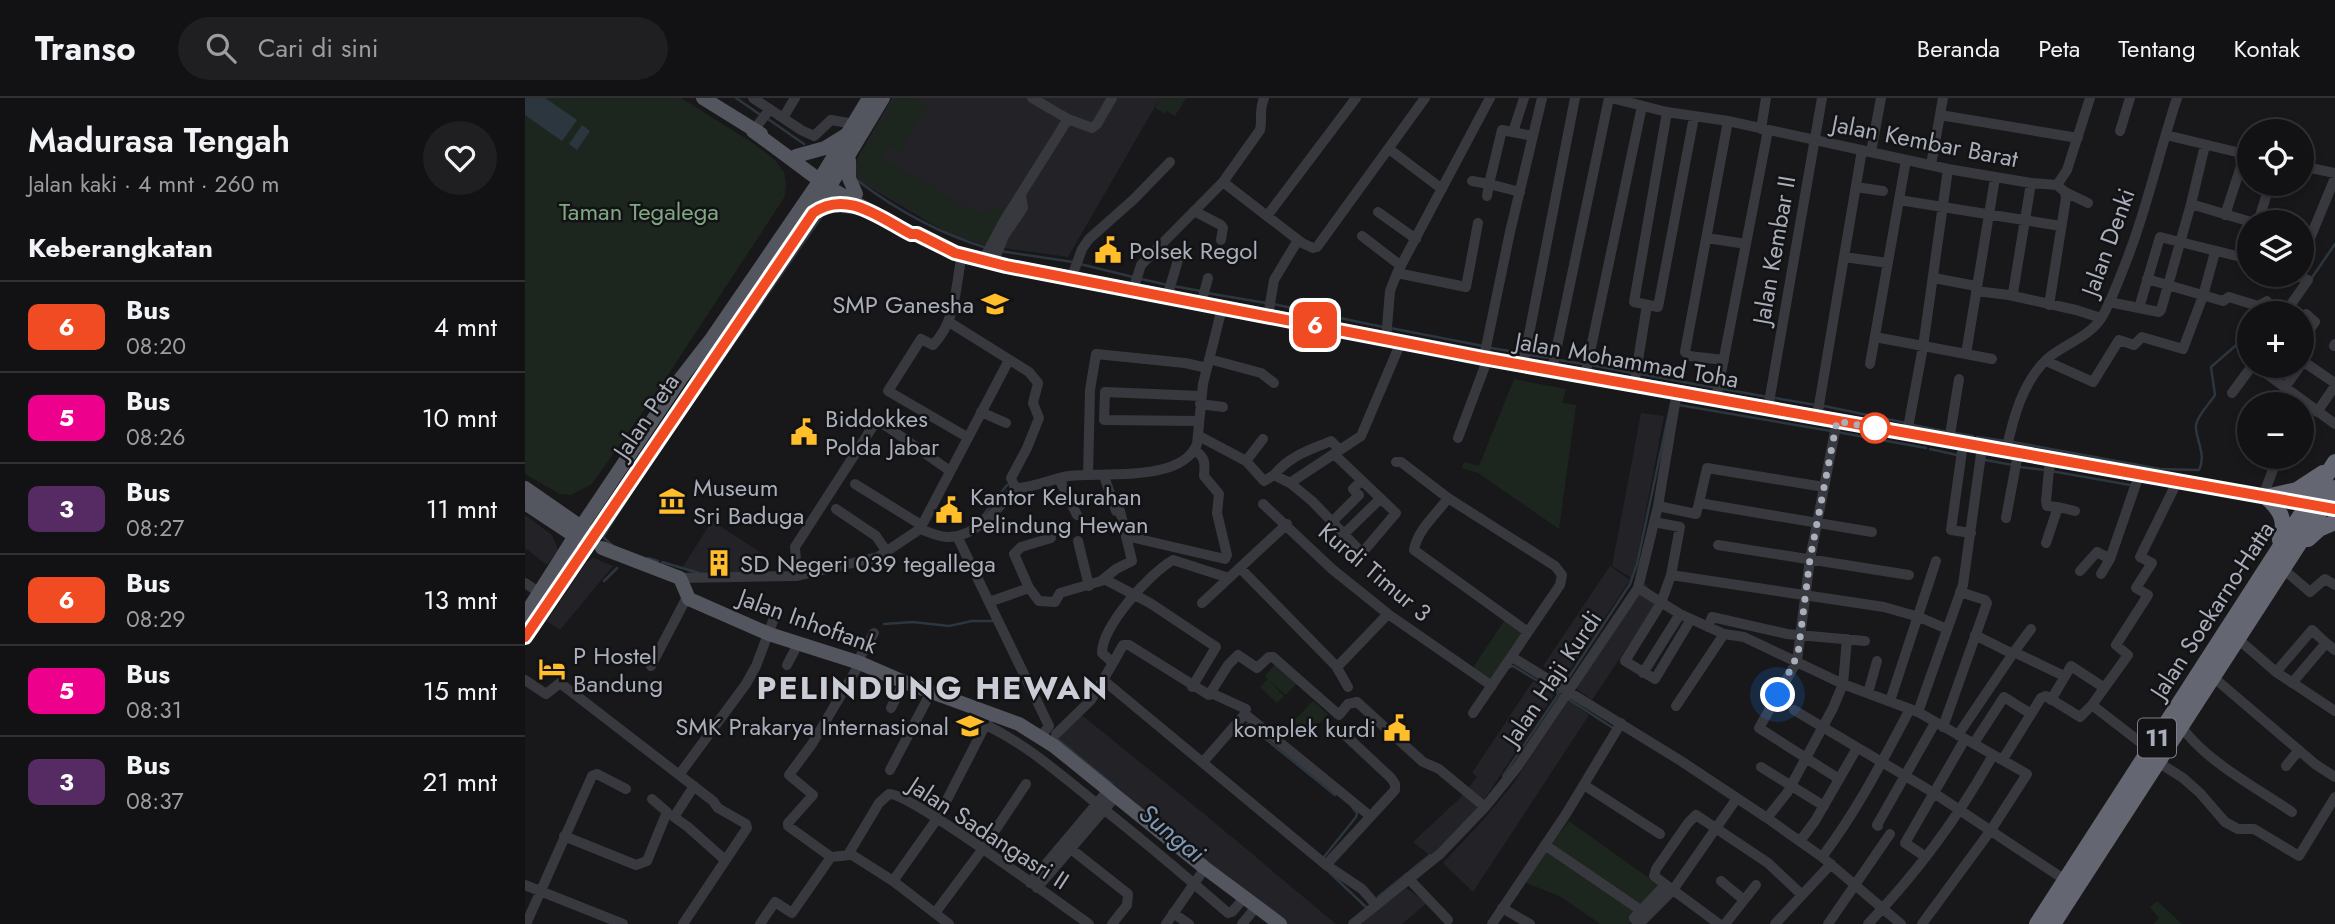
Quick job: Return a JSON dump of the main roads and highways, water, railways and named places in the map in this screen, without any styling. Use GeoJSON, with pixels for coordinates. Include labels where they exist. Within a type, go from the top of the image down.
{"type":"FeatureCollection","features":[{"type":"Feature","properties":{"kind":"highway"},"geometry":{"type":"LineString","coordinates":[[2265,497],[2297,490],[2333,465]]}},
{"type":"Feature","properties":{"kind":"highway","name":"Jalan Soekarno-Hatta"},"geometry":{"type":"LineString","coordinates":[[2322,506],[2333,465]]}},
{"type":"Feature","properties":{"kind":"highway","name":"Jalan Soekarno-Hatta"},"geometry":{"type":"LineString","coordinates":[[2037,924],[2283,559],[2335,488]]}},
{"type":"Feature","properties":{"kind":"highway"},"geometry":{"type":"LineString","coordinates":[[2265,497],[2280,512],[2284,522],[2283,559]]}},
{"type":"Feature","properties":{"kind":"highway"},"geometry":{"type":"LineString","coordinates":[[2283,559],[2319,529],[2335,522]]}},
{"type":"Feature","properties":{"kind":"highway","name":"Jalan Soekarno-Hatta"},"geometry":{"type":"LineString","coordinates":[[2053,924],[2153,755],[2181,726],[2238,639],[2283,559]]}},
{"type":"Feature","properties":{"kind":"main road","name":"Jalan Mohammad Toha"},"geometry":{"type":"LineString","coordinates":[[703,98],[763,118],[793,157],[827,181],[911,234],[917,234],[962,255],[990,257],[1071,279],[1523,365],[1552,370],[1586,370],[1634,385],[1677,392],[1718,390],[1768,408],[1982,447],[2010,447],[2050,459],[2322,506]]}},
{"type":"Feature","properties":{"kind":"main road"},"geometry":{"type":"LineString","coordinates":[[827,181],[869,98]]}},
{"type":"Feature","properties":{"kind":"main road"},"geometry":{"type":"LineString","coordinates":[[827,181],[850,155],[883,98]]}},
{"type":"Feature","properties":{"kind":"main road"},"geometry":{"type":"LineString","coordinates":[[850,155],[849,178],[858,200],[808,210],[803,183],[793,157],[825,148],[851,129]]}},
{"type":"Feature","properties":{"kind":"main road","name":"Jalan Peta"},"geometry":{"type":"LineString","coordinates":[[525,615],[598,501],[687,382],[827,181]]}},
{"type":"Feature","properties":{"kind":"main road","name":"Jalan Peta"},"geometry":{"type":"LineString","coordinates":[[525,637],[594,543],[687,382]]}},
{"type":"Feature","properties":{"kind":"main road"},"geometry":{"type":"LineString","coordinates":[[525,488],[558,511],[594,543]]}},
{"type":"Feature","properties":{"kind":"main road"},"geometry":{"type":"LineString","coordinates":[[558,511],[587,507],[598,501]]}},
{"type":"Feature","properties":{"kind":"main road"},"geometry":{"type":"LineString","coordinates":[[525,503],[578,531]]}},
{"type":"Feature","properties":{"kind":"main road","name":"Jalan Inhoftank"},"geometry":{"type":"LineString","coordinates":[[594,543],[680,578],[687,597],[769,634],[858,662],[989,719],[1019,724],[1048,735],[1113,793],[1205,868],[1280,924]]}},
{"type":"Feature","properties":{"kind":"waterway"},"geometry":{"type":"LineString","coordinates":[[736,98],[762,116]]}},
{"type":"Feature","properties":{"kind":"waterway"},"geometry":{"type":"LineString","coordinates":[[768,119],[804,144]]}},
{"type":"Feature","properties":{"kind":"waterway"},"geometry":{"type":"LineString","coordinates":[[858,181],[920,220],[987,248]]}},
{"type":"Feature","properties":{"kind":"waterway"},"geometry":{"type":"LineString","coordinates":[[715,370],[822,216],[832,211],[854,213]]}},
{"type":"Feature","properties":{"kind":"waterway"},"geometry":{"type":"LineString","coordinates":[[2314,275],[2335,244]]}},
{"type":"Feature","properties":{"kind":"waterway"},"geometry":{"type":"LineString","coordinates":[[1000,251],[1073,262]]}},
{"type":"Feature","properties":{"kind":"waterway"},"geometry":{"type":"LineString","coordinates":[[1080,264],[1133,277]]}},
{"type":"Feature","properties":{"kind":"waterway"},"geometry":{"type":"LineString","coordinates":[[1141,279],[1168,285]]}},
{"type":"Feature","properties":{"kind":"waterway"},"geometry":{"type":"LineString","coordinates":[[1173,286],[1201,291]]}},
{"type":"Feature","properties":{"kind":"waterway"},"geometry":{"type":"LineString","coordinates":[[1207,293],[1266,303]]}},
{"type":"Feature","properties":{"kind":"waterway"},"geometry":{"type":"LineString","coordinates":[[1273,304],[1383,327]]}},
{"type":"Feature","properties":{"kind":"waterway"},"geometry":{"type":"LineString","coordinates":[[1390,328],[1483,346]]}},
{"type":"Feature","properties":{"kind":"waterway"},"geometry":{"type":"LineString","coordinates":[[2013,442],[2160,469],[2199,470],[2202,458],[2196,425],[2215,395],[2211,367],[2237,344]]}},
{"type":"Feature","properties":{"kind":"waterway"},"geometry":{"type":"LineString","coordinates":[[1491,348],[1522,353]]}},
{"type":"Feature","properties":{"kind":"waterway"},"geometry":{"type":"LineString","coordinates":[[1529,355],[1550,358]]}},
{"type":"Feature","properties":{"kind":"waterway"},"geometry":{"type":"LineString","coordinates":[[1559,360],[1583,364]]}},
{"type":"Feature","properties":{"kind":"waterway"},"geometry":{"type":"LineString","coordinates":[[1591,365],[1632,373]]}},
{"type":"Feature","properties":{"kind":"waterway"},"geometry":{"type":"LineString","coordinates":[[688,409],[714,371]]}},
{"type":"Feature","properties":{"kind":"waterway"},"geometry":{"type":"LineString","coordinates":[[1640,374],[1716,388]]}},
{"type":"Feature","properties":{"kind":"waterway"},"geometry":{"type":"LineString","coordinates":[[1723,389],[1768,397]]}},
{"type":"Feature","properties":{"kind":"waterway"},"geometry":{"type":"LineString","coordinates":[[1775,398],[1816,405]]}},
{"type":"Feature","properties":{"kind":"waterway"},"geometry":{"type":"LineString","coordinates":[[1563,686],[1630,584],[1637,564],[1671,403]]}},
{"type":"Feature","properties":{"kind":"waterway"},"geometry":{"type":"LineString","coordinates":[[1679,405],[1831,431]]}},
{"type":"Feature","properties":{"kind":"waterway"},"geometry":{"type":"LineString","coordinates":[[1824,406],[1906,423]]}},
{"type":"Feature","properties":{"kind":"waterway"},"geometry":{"type":"LineString","coordinates":[[1913,425],[1948,432]]}},
{"type":"Feature","properties":{"kind":"waterway"},"geometry":{"type":"LineString","coordinates":[[1837,432],[1926,448]]}},
{"type":"Feature","properties":{"kind":"waterway"},"geometry":{"type":"LineString","coordinates":[[1955,433],[1973,436]]}},
{"type":"Feature","properties":{"kind":"waterway"},"geometry":{"type":"LineString","coordinates":[[1977,437],[2006,441]]}},
{"type":"Feature","properties":{"kind":"waterway"},"geometry":{"type":"LineString","coordinates":[[1930,449],[1957,455]]}},
{"type":"Feature","properties":{"kind":"waterway"},"geometry":{"type":"LineString","coordinates":[[1985,460],[2013,465]]}},
{"type":"Feature","properties":{"kind":"waterway"},"geometry":{"type":"LineString","coordinates":[[2020,467],[2045,470]]}},
{"type":"Feature","properties":{"kind":"waterway"},"geometry":{"type":"LineString","coordinates":[[2051,471],[2130,485]]}},
{"type":"Feature","properties":{"kind":"waterway"},"geometry":{"type":"LineString","coordinates":[[981,518],[1007,485]]}},
{"type":"Feature","properties":{"kind":"waterway"},"geometry":{"type":"LineString","coordinates":[[612,545],[603,537],[629,496]]}},
{"type":"Feature","properties":{"kind":"waterway"},"geometry":{"type":"LineString","coordinates":[[648,558],[658,561]]}},
{"type":"Feature","properties":{"kind":"waterway"},"geometry":{"type":"LineString","coordinates":[[662,562],[699,573]]}},
{"type":"Feature","properties":{"kind":"waterway"},"geometry":{"type":"LineString","coordinates":[[604,581],[617,568]]}},
{"type":"Feature","properties":{"kind":"waterway"},"geometry":{"type":"LineString","coordinates":[[884,624],[913,622],[949,626],[972,621],[995,621]]}},
{"type":"Feature","properties":{"kind":"waterway"},"geometry":{"type":"LineString","coordinates":[[1509,667],[1513,666],[1558,693]]}},
{"type":"Feature","properties":{"kind":"waterway"},"geometry":{"type":"LineString","coordinates":[[1503,776],[1560,692]]}},
{"type":"Feature","properties":{"kind":"waterway"},"geometry":{"type":"LineString","coordinates":[[1568,699],[1613,728]]}},
{"type":"Feature","properties":{"kind":"waterway"},"geometry":{"type":"LineString","coordinates":[[1247,724],[1335,795]]}},
{"type":"Feature","properties":{"kind":"waterway","name":"Sungai"},"geometry":{"type":"LineString","coordinates":[[1055,737],[1112,784]]}},
{"type":"Feature","properties":{"kind":"waterway"},"geometry":{"type":"LineString","coordinates":[[1324,857],[1356,817],[1357,813],[1352,807]]}},
{"type":"Feature","properties":{"kind":"waterway"},"geometry":{"type":"LineString","coordinates":[[1378,897],[1430,855]]}},
{"type":"Feature","properties":{"kind":"waterway"},"geometry":{"type":"LineString","coordinates":[[1330,873],[1366,907]]}},
{"type":"Feature","properties":{"kind":"place","name":"Polsek Regol"},"geometry":{"type":"Point","coordinates":[1108,250]}},
{"type":"Feature","properties":{"kind":"place","name":"SMP Ganesha"},"geometry":{"type":"Point","coordinates":[995,304]}},
{"type":"Feature","properties":{"kind":"place","name":"Biddokkes Polda Jabar"},"geometry":{"type":"Point","coordinates":[804,432]}},
{"type":"Feature","properties":{"kind":"place","name":"Museum Sri Baduga"},"geometry":{"type":"Point","coordinates":[672,501]}},
{"type":"Feature","properties":{"kind":"place","name":"Kantor Kelurahan Pelindung Hewan"},"geometry":{"type":"Point","coordinates":[949,510]}},
{"type":"Feature","properties":{"kind":"place","name":"SD Negeri 039 tegallega"},"geometry":{"type":"Point","coordinates":[719,563]}},
{"type":"Feature","properties":{"kind":"place","name":"P Hostel Bandung"},"geometry":{"type":"Point","coordinates":[552,669]}},
{"type":"Feature","properties":{"kind":"place","name":"SMK Prakarya Internasional"},"geometry":{"type":"Point","coordinates":[970,726]}},
{"type":"Feature","properties":{"kind":"place","name":"komplek kurdi"},"geometry":{"type":"Point","coordinates":[1397,728]}},
{"type":"Feature","properties":{"kind":"district","name":"PELINDUNG HEWAN"},"geometry":{"type":"Point","coordinates":[933,688]}},
{"type":"Feature","properties":{"kind":"park label","name":"Taman Tegalega"},"geometry":{"type":"Point","coordinates":[639,211]}}]}
